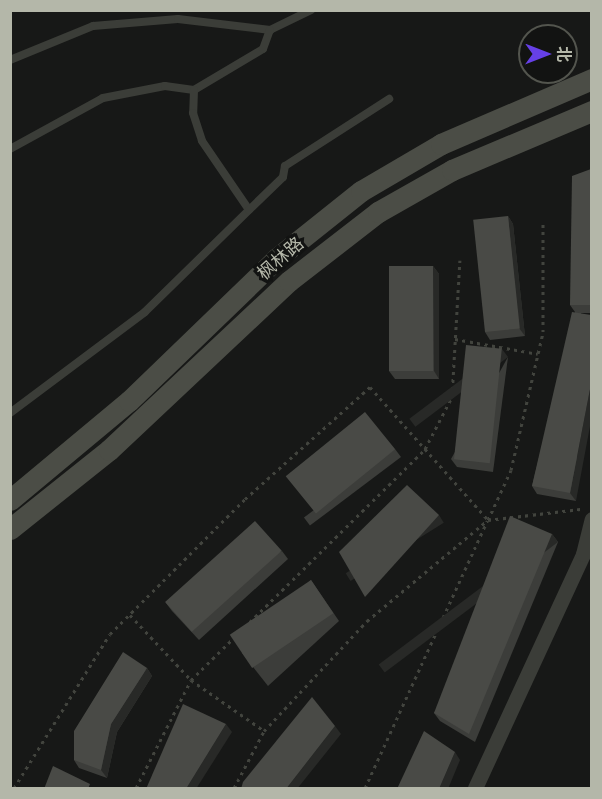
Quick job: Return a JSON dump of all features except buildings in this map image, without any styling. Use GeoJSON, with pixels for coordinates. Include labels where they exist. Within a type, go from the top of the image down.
{"type":"FeatureCollection","features":[{"type":"Feature","properties":{"kind":"main road","name":"枫林路"},"geometry":{"type":"LineString","coordinates":[[10,500],[129,401],[277,258],[361,191],[441,144],[591,79]]}},
{"type":"Feature","properties":{"kind":"main road","name":"枫林路"},"geometry":{"type":"LineString","coordinates":[[10,529],[109,450],[289,281],[378,212],[452,170],[591,111]]}},
{"type":"Feature","properties":{"kind":"street"},"geometry":{"type":"LineString","coordinates":[[475,789],[583,555],[591,519]]}},
{"type":"Feature","properties":{"kind":"lane"},"geometry":{"type":"LineString","coordinates":[[10,60],[93,26],[142,19],[270,30],[311,10]]}},
{"type":"Feature","properties":{"kind":"lane"},"geometry":{"type":"LineString","coordinates":[[10,149],[103,98],[165,86],[194,90],[263,49],[270,30]]}},
{"type":"Feature","properties":{"kind":"lane"},"geometry":{"type":"LineString","coordinates":[[194,90],[193,113],[202,141],[249,210]]}},
{"type":"Feature","properties":{"kind":"lane"},"geometry":{"type":"LineString","coordinates":[[10,413],[145,312],[283,177],[285,166],[389,99]]}},
{"type":"Feature","properties":{"kind":"path"},"geometry":{"type":"LineString","coordinates":[[365,789],[511,471],[543,332],[543,222]]}},
{"type":"Feature","properties":{"kind":"path"},"geometry":{"type":"LineString","coordinates":[[136,789],[190,680],[425,449],[452,397],[460,260]]}},
{"type":"Feature","properties":{"kind":"path"},"geometry":{"type":"LineString","coordinates":[[455,339],[538,354]]}},
{"type":"Feature","properties":{"kind":"path"},"geometry":{"type":"LineString","coordinates":[[14,789],[110,634],[370,387],[488,520]]}},
{"type":"Feature","properties":{"kind":"path"},"geometry":{"type":"LineString","coordinates":[[234,789],[264,731],[368,621],[488,520],[591,507]]}},
{"type":"Feature","properties":{"kind":"path"},"geometry":{"type":"LineString","coordinates":[[129,615],[190,680],[264,731]]}}]}
